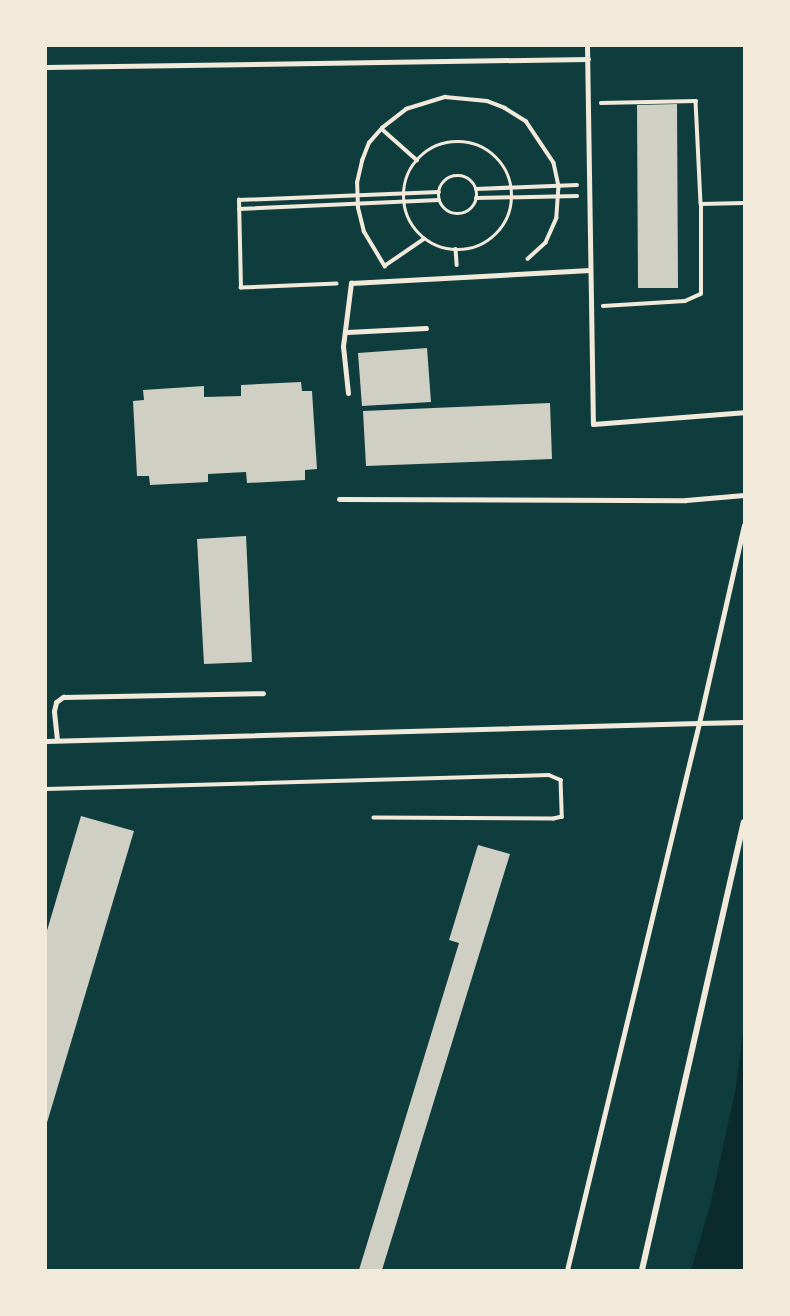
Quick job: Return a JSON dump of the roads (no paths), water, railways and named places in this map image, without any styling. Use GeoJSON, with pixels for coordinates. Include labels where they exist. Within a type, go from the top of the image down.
{"type":"FeatureCollection","features":[{"type":"Feature","properties":{"kind":"street"},"geometry":{"type":"LineString","coordinates":[[642,1270],[744,822]]}},
{"type":"Feature","properties":{"kind":"lane"},"geometry":{"type":"LineString","coordinates":[[587,46],[593,424],[744,412]]}},
{"type":"Feature","properties":{"kind":"lane"},"geometry":{"type":"LineString","coordinates":[[46,67],[587,59]]}},
{"type":"Feature","properties":{"kind":"lane"},"geometry":{"type":"LineString","coordinates":[[348,393],[343,346],[351,283],[590,270]]}},
{"type":"Feature","properties":{"kind":"lane"},"geometry":{"type":"LineString","coordinates":[[346,332],[426,328]]}},
{"type":"Feature","properties":{"kind":"lane"},"geometry":{"type":"LineString","coordinates":[[340,499],[686,500],[744,495]]}},
{"type":"Feature","properties":{"kind":"lane"},"geometry":{"type":"LineString","coordinates":[[567,1270],[744,525]]}},
{"type":"Feature","properties":{"kind":"lane"},"geometry":{"type":"LineString","coordinates":[[57,740],[54,711],[56,702],[63,697],[263,693]]}},
{"type":"Feature","properties":{"kind":"lane"},"geometry":{"type":"LineString","coordinates":[[46,741],[744,722]]}},
{"type":"Feature","properties":{"kind":"water"},"geometry":{"type":"Polygon","coordinates":[[[744,1023],[744,1270],[691,1270],[710,1206],[736,1087],[744,1023]]]}}]}
